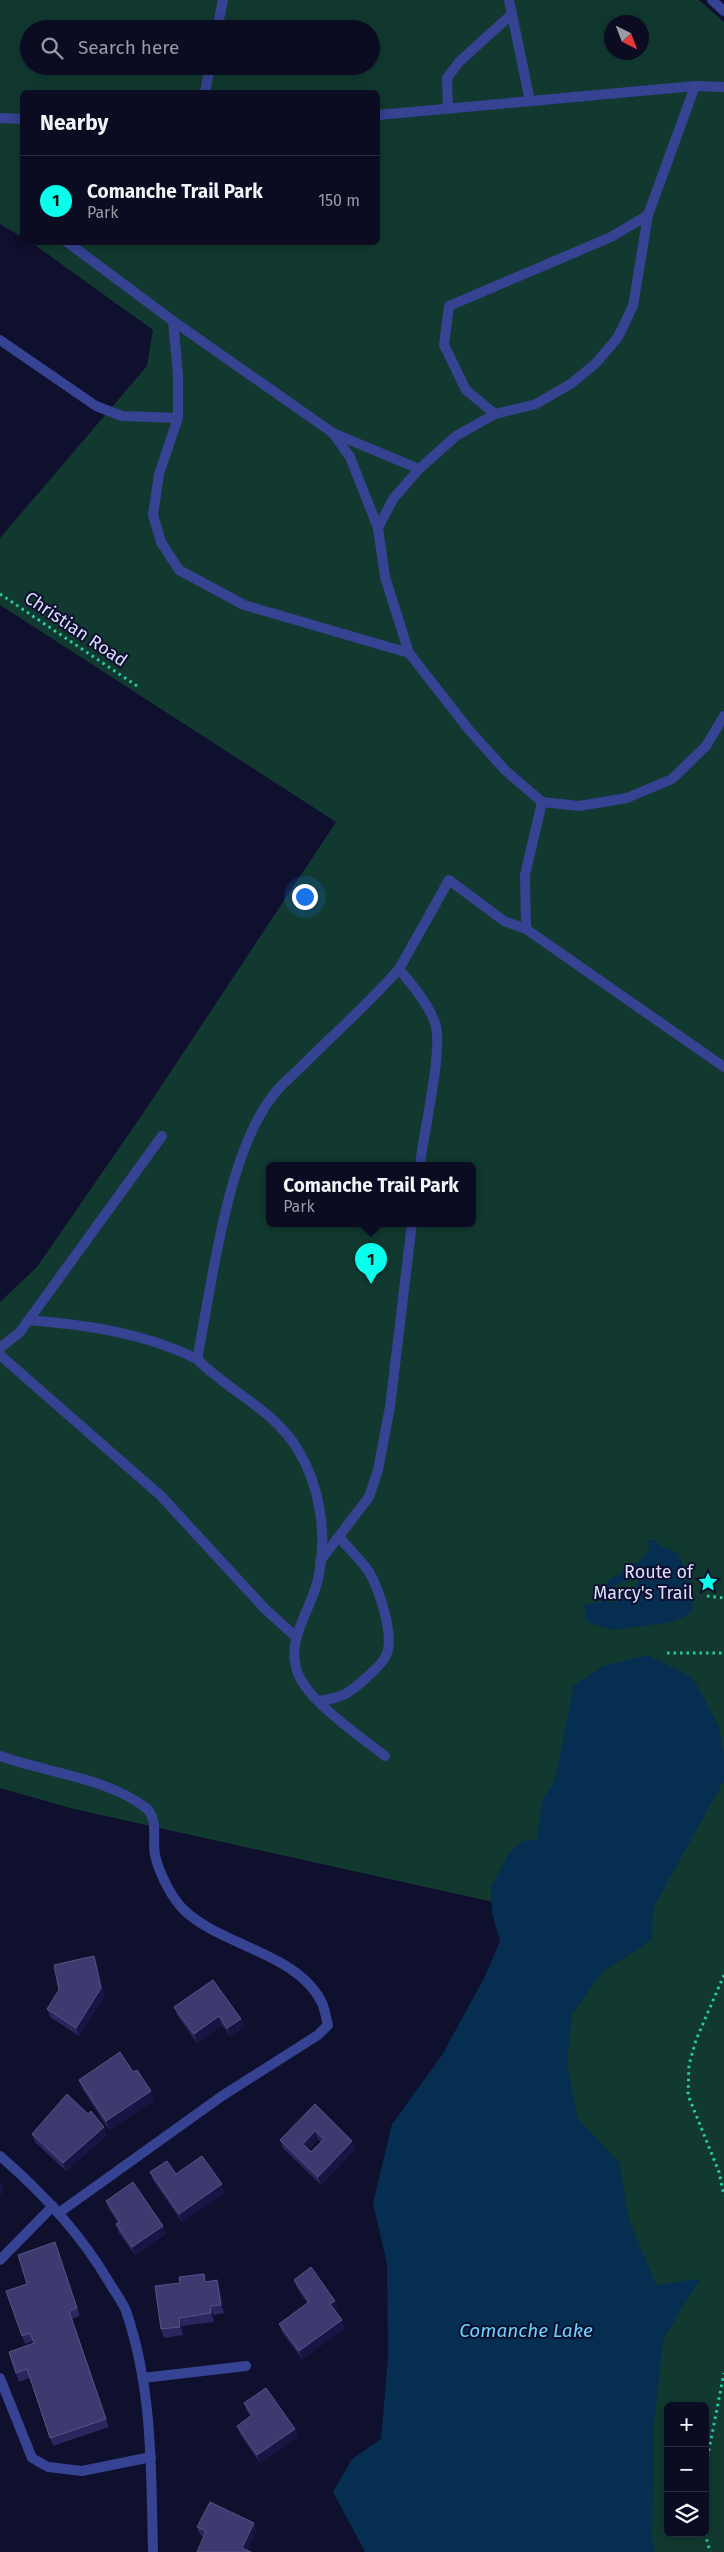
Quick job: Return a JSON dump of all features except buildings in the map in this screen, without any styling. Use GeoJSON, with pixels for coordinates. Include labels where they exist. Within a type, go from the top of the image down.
{"type":"FeatureCollection","features":[{"type":"Feature","properties":{"kind":"street"},"geometry":{"type":"LineString","coordinates":[[219,20],[223,0]]}},
{"type":"Feature","properties":{"kind":"street"},"geometry":{"type":"LineString","coordinates":[[509,0],[530,101]]}},
{"type":"Feature","properties":{"kind":"street"},"geometry":{"type":"LineString","coordinates":[[712,0],[724,11]]}},
{"type":"Feature","properties":{"kind":"street"},"geometry":{"type":"LineString","coordinates":[[448,108],[448,78],[459,62],[512,14]]}},
{"type":"Feature","properties":{"kind":"street"},"geometry":{"type":"LineString","coordinates":[[205,90],[208,75]]}},
{"type":"Feature","properties":{"kind":"street"},"geometry":{"type":"LineString","coordinates":[[378,528],[393,499],[419,469],[456,436],[495,414],[536,404],[572,384],[596,363],[618,337],[633,306],[648,215],[695,86]]}},
{"type":"Feature","properties":{"kind":"street"},"geometry":{"type":"LineString","coordinates":[[380,115],[695,86],[724,87]]}},
{"type":"Feature","properties":{"kind":"street"},"geometry":{"type":"LineString","coordinates":[[0,118],[20,119]]}},
{"type":"Feature","properties":{"kind":"street"},"geometry":{"type":"LineString","coordinates":[[495,414],[466,390],[444,345],[448,306],[611,237],[648,215]]}},
{"type":"Feature","properties":{"kind":"street"},"geometry":{"type":"LineString","coordinates":[[71,245],[173,321],[332,433],[419,469]]}},
{"type":"Feature","properties":{"kind":"street"},"geometry":{"type":"LineString","coordinates":[[173,321],[178,375],[178,418],[159,474],[153,515],[161,542],[179,570],[244,605],[409,653]]}},
{"type":"Feature","properties":{"kind":"street"},"geometry":{"type":"LineString","coordinates":[[0,340],[96,406],[122,416],[178,418]]}},
{"type":"Feature","properties":{"kind":"street"},"geometry":{"type":"LineString","coordinates":[[332,433],[350,457],[378,528],[385,578],[409,653],[469,730],[505,770],[542,802],[580,806],[627,798],[672,779],[706,746],[724,716]]}},
{"type":"Feature","properties":{"kind":"street"},"geometry":{"type":"LineString","coordinates":[[526,929],[526,875],[542,802]]}},
{"type":"Feature","properties":{"kind":"street"},"geometry":{"type":"LineString","coordinates":[[197,1359],[224,1222],[237,1172],[254,1124],[271,1097],[377,994],[399,969],[449,880],[504,921],[526,929],[724,1066]]}},
{"type":"Feature","properties":{"kind":"street"},"geometry":{"type":"LineString","coordinates":[[399,969],[422,998],[436,1024],[437,1050],[420,1162]]}},
{"type":"Feature","properties":{"kind":"street"},"geometry":{"type":"LineString","coordinates":[[0,1348],[20,1332],[162,1136]]}},
{"type":"Feature","properties":{"kind":"street"},"geometry":{"type":"LineString","coordinates":[[320,1561],[369,1496],[378,1470],[390,1407],[412,1227]]}},
{"type":"Feature","properties":{"kind":"street"},"geometry":{"type":"LineString","coordinates":[[29,1320],[67,1323],[120,1332],[168,1344],[197,1359],[215,1377],[280,1424],[299,1450],[318,1493],[321,1530],[319,1575],[296,1637],[294,1660],[299,1677],[318,1701],[385,1756]]}},
{"type":"Feature","properties":{"kind":"street"},"geometry":{"type":"LineString","coordinates":[[0,1355],[161,1496],[265,1610],[296,1637]]}},
{"type":"Feature","properties":{"kind":"street"},"geometry":{"type":"LineString","coordinates":[[318,1701],[338,1698],[350,1693],[377,1667],[387,1653],[389,1640],[386,1619],[368,1572],[338,1537]]}},
{"type":"Feature","properties":{"kind":"street"},"geometry":{"type":"LineString","coordinates":[[0,1756],[19,1763],[55,1770],[119,1793],[147,1809],[154,1821],[155,1855],[169,1889],[184,1910],[204,1926],[282,1964],[300,1975],[322,2003],[328,2025],[318,2035],[222,2096],[56,2209],[0,2260]]}},
{"type":"Feature","properties":{"kind":"street"},"geometry":{"type":"LineString","coordinates":[[0,2156],[56,2209],[94,2258],[125,2310],[144,2378],[151,2457],[153,2552]]}},
{"type":"Feature","properties":{"kind":"street"},"geometry":{"type":"LineString","coordinates":[[144,2378],[246,2366]]}},
{"type":"Feature","properties":{"kind":"street"},"geometry":{"type":"LineString","coordinates":[[0,2378],[32,2458],[48,2467],[82,2471],[151,2457]]}},
{"type":"Feature","properties":{"kind":"path","name":"Christian Road"},"geometry":{"type":"LineString","coordinates":[[0,594],[136,686]]}},
{"type":"Feature","properties":{"kind":"path"},"geometry":{"type":"LineString","coordinates":[[707,1596],[724,1598]]}},
{"type":"Feature","properties":{"kind":"path"},"geometry":{"type":"LineString","coordinates":[[667,1653],[724,1653]]}},
{"type":"Feature","properties":{"kind":"path"},"geometry":{"type":"LineString","coordinates":[[724,1975],[696,2040],[689,2065],[688,2094],[719,2172],[724,2196]]}},
{"type":"Feature","properties":{"kind":"path"},"geometry":{"type":"LineString","coordinates":[[709,2450],[724,2373]]}},
{"type":"Feature","properties":{"kind":"path"},"geometry":{"type":"LineString","coordinates":[[706,2537],[710,2552]]}},
{"type":"Feature","properties":{"kind":"green space"},"geometry":{"type":"Polygon","coordinates":[[[0,0],[699,0],[724,22],[724,2552],[633,2552],[538,2089],[538,1912],[74,1809],[0,1788],[0,1302],[37,1267],[148,1106],[336,822],[0,605],[0,538],[147,366],[153,330],[35,245],[380,245],[380,90],[20,90],[20,236],[0,224],[0,0]]]}},
{"type":"Feature","properties":{"kind":"water"},"geometry":{"type":"Polygon","coordinates":[[[647,1540],[654,1540],[663,1547],[678,1553],[686,1574],[685,1578],[693,1585],[691,1589],[694,1597],[691,1613],[673,1622],[612,1630],[586,1620],[584,1605],[599,1602],[600,1599],[597,1595],[601,1588],[647,1554],[650,1544],[647,1540]],[[638,1577],[618,1584],[609,1590],[603,1599],[610,1603],[624,1599],[628,1591],[633,1590],[638,1582],[638,1577]]]}},
{"type":"Feature","properties":{"kind":"water","name":"Comanche Lake"},"geometry":{"type":"Polygon","coordinates":[[[647,1655],[693,1678],[719,1727],[724,1754],[724,1780],[653,1908],[652,1940],[603,1971],[572,2014],[567,2061],[577,2118],[619,2162],[628,2217],[656,2285],[700,2279],[663,2339],[654,2425],[652,2539],[655,2552],[365,2552],[333,2492],[352,2459],[381,2439],[388,2356],[387,2264],[373,2203],[392,2124],[442,2055],[483,1980],[500,1941],[492,1913],[491,1887],[509,1853],[523,1841],[537,1839],[542,1801],[555,1780],[574,1685],[603,1666],[647,1655]]]}},
{"type":"Feature","properties":{"kind":"place","name":"Comanche Trail Park"},"geometry":{"type":"Point","coordinates":[371,1284]}},
{"type":"Feature","properties":{"kind":"place","name":"Route of Marcy's Trail"},"geometry":{"type":"Point","coordinates":[708,1582]}}]}
